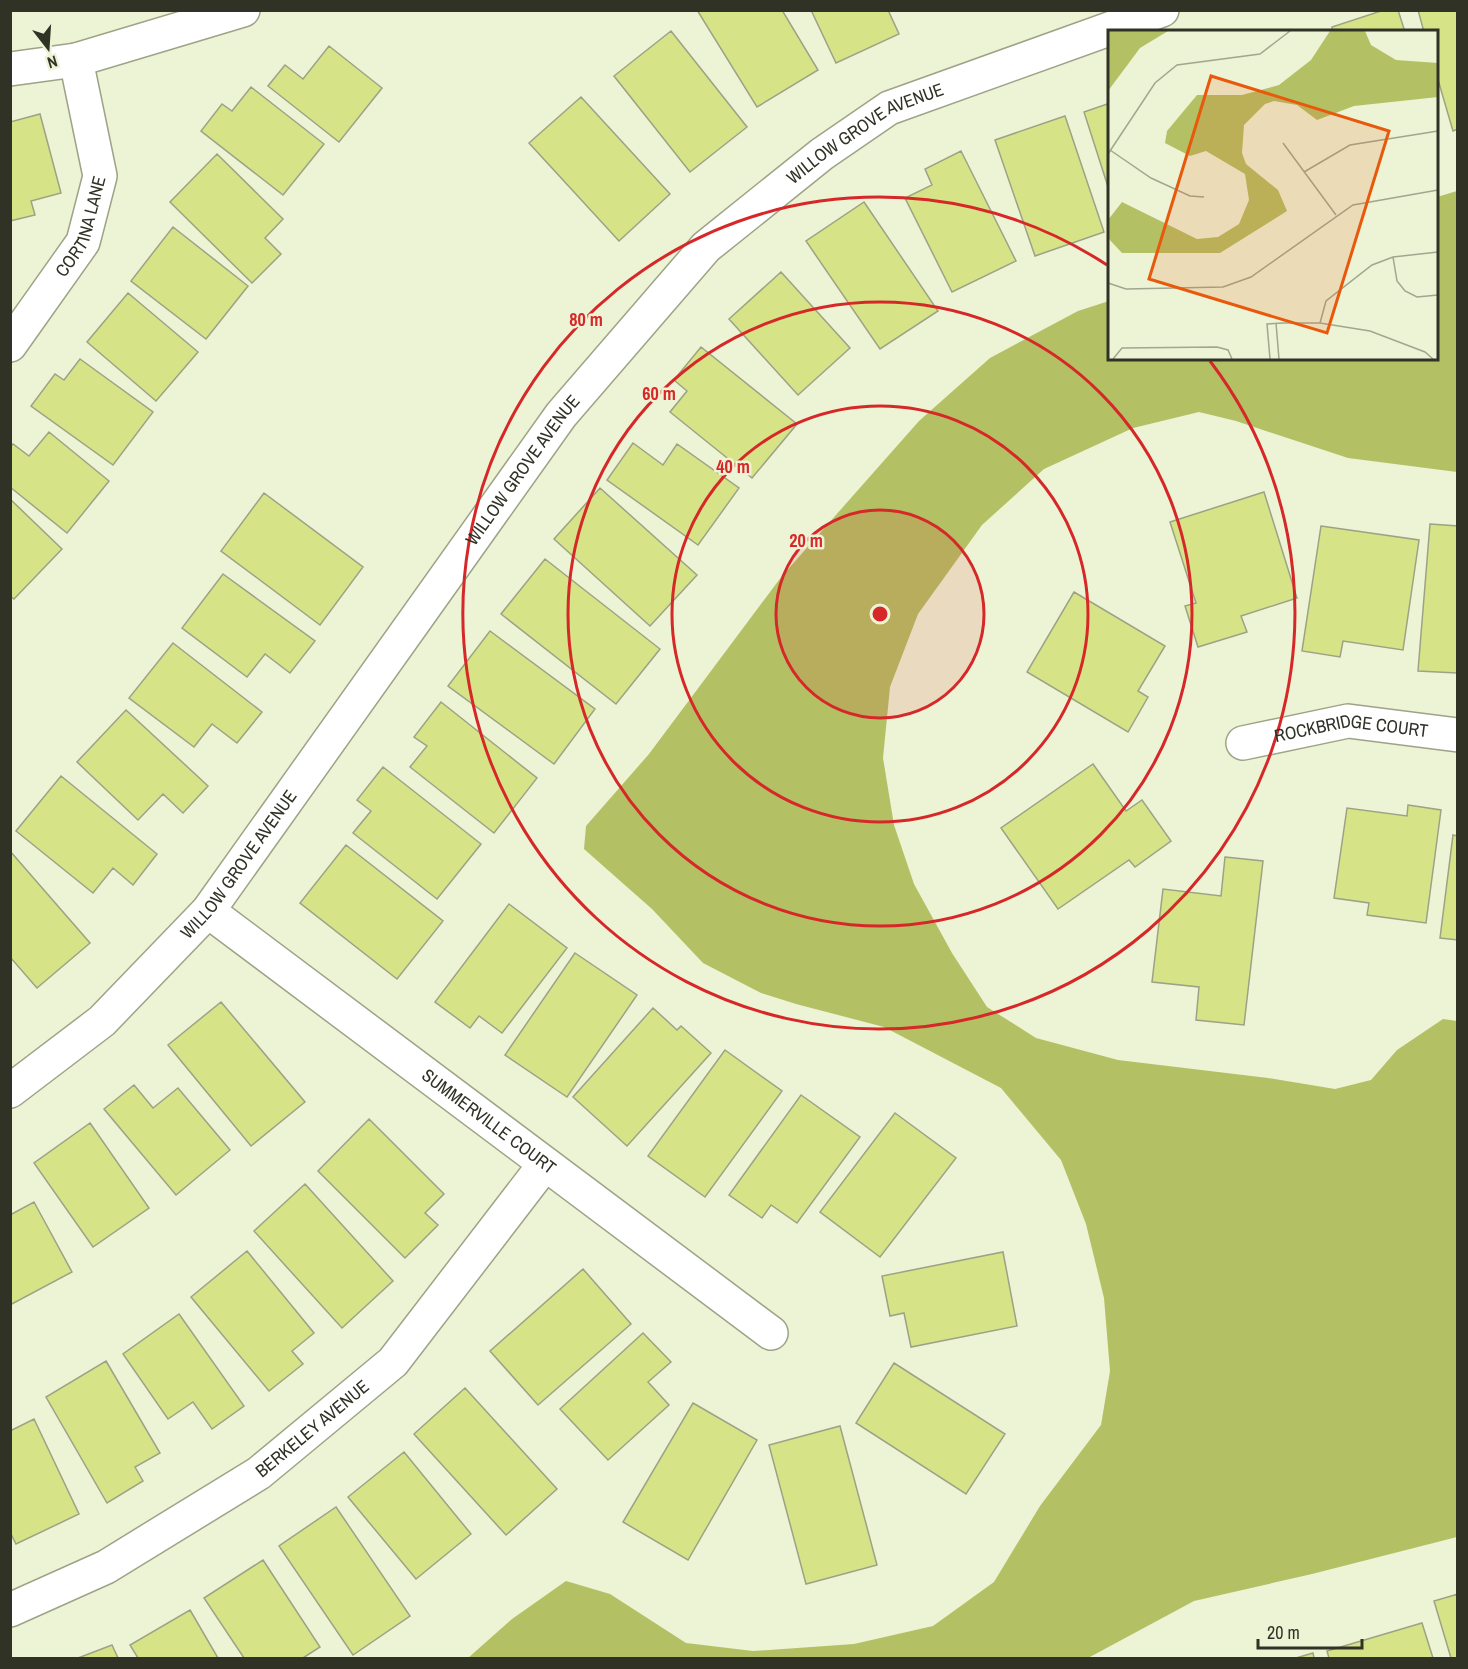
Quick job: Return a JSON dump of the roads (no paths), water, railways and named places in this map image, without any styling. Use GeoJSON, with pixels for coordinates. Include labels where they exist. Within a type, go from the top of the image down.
{"type":"FeatureCollection","features":[{"type":"Feature","properties":{"kind":"street"},"geometry":{"type":"LineString","coordinates":[[10,69],[76,60],[243,10]]}},
{"type":"Feature","properties":{"kind":"street","name":"WILLOW GROVE AVENUE"},"geometry":{"type":"LineString","coordinates":[[10,1091],[102,1021],[208,911],[561,415],[706,247],[822,154],[889,108],[1162,10]]}},
{"type":"Feature","properties":{"kind":"street","name":"CORTINA LANE"},"geometry":{"type":"LineString","coordinates":[[10,345],[83,242],[100,176],[76,60]]}},
{"type":"Feature","properties":{"kind":"street","name":"ROCKBRIDGE COURT"},"geometry":{"type":"LineString","coordinates":[[1243,743],[1348,721],[1458,735]]}},
{"type":"Feature","properties":{"kind":"street","name":"SUMMERVILLE COURT"},"geometry":{"type":"LineString","coordinates":[[208,911],[771,1333]]}},
{"type":"Feature","properties":{"kind":"street","name":"BERKELEY AVENUE"},"geometry":{"type":"LineString","coordinates":[[10,1610],[106,1567],[259,1473],[393,1362],[544,1164]]}}]}
